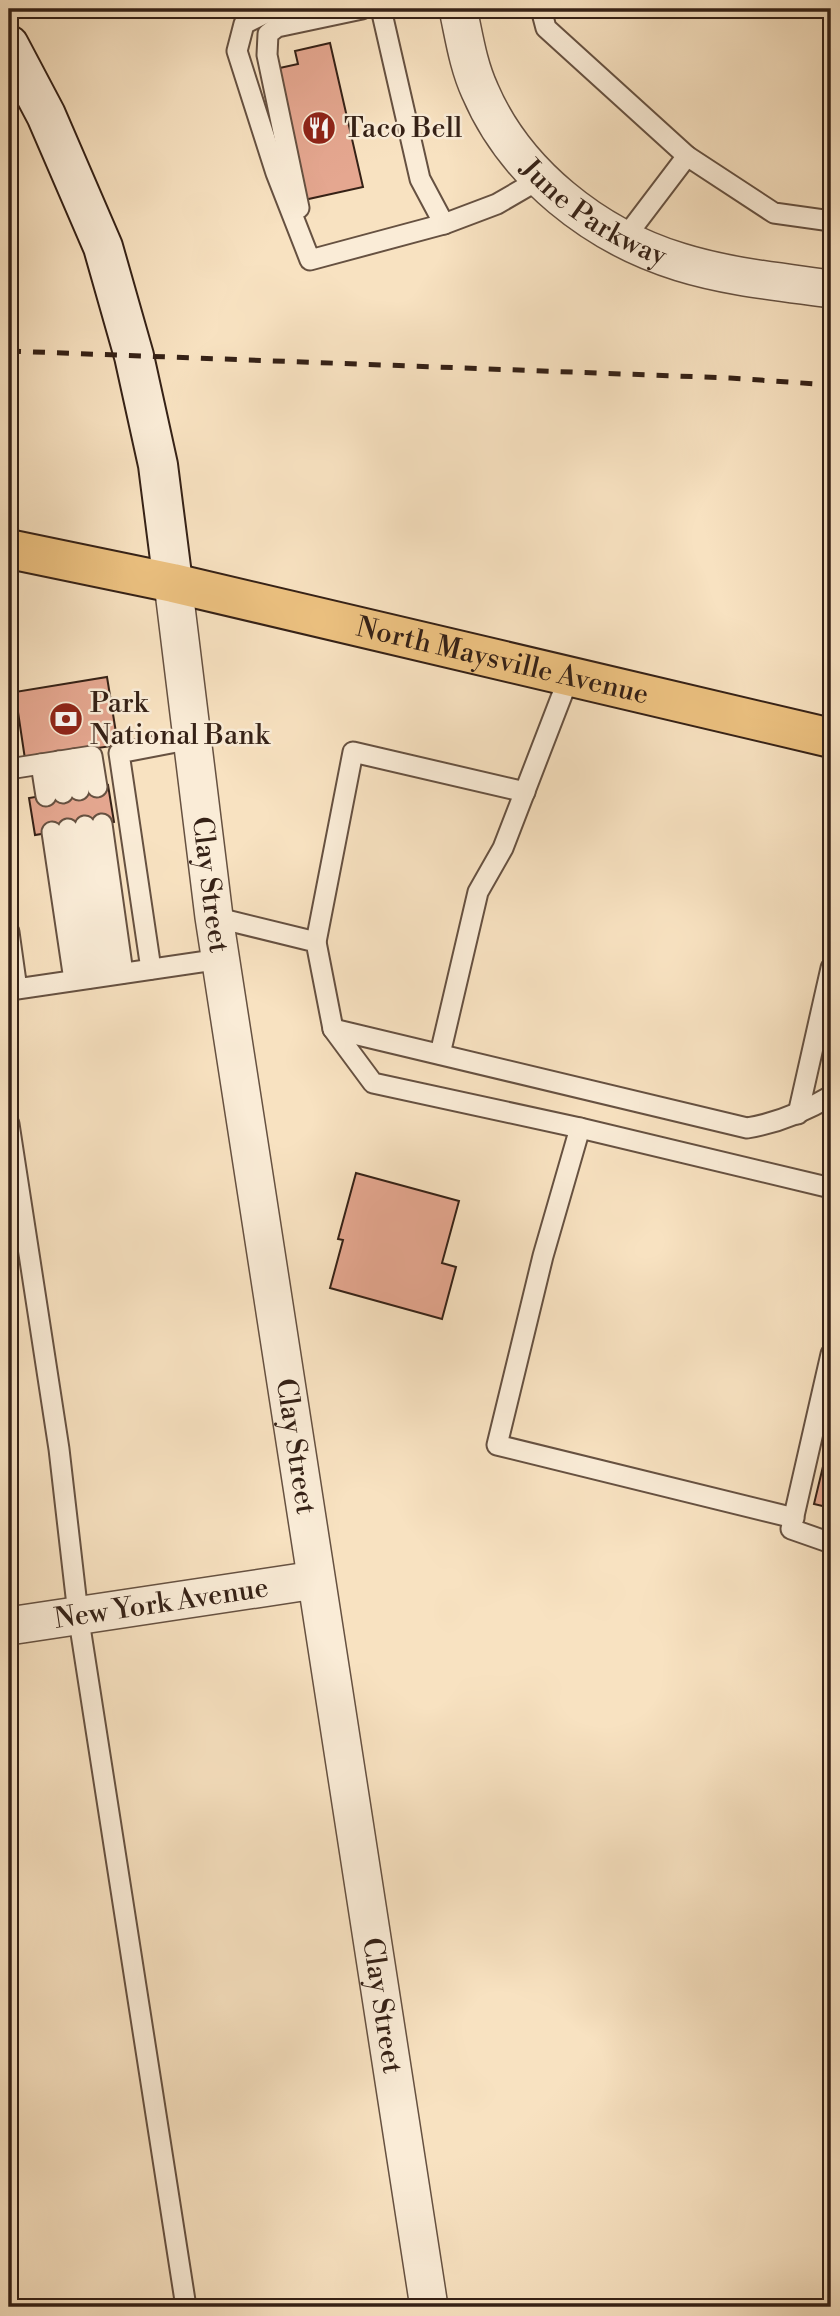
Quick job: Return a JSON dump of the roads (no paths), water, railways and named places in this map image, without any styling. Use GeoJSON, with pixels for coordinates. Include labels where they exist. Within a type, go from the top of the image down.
{"type":"FeatureCollection","features":[{"type":"Feature","properties":{"kind":"main road"},"geometry":{"type":"LineString","coordinates":[[9,45],[46,115],[103,247],[134,356],[155,452],[173,583]]}},
{"type":"Feature","properties":{"kind":"main road","name":"North Maysville Avenue"},"geometry":{"type":"LineString","coordinates":[[9,549],[173,583],[831,738]]}},
{"type":"Feature","properties":{"kind":"street","name":"June Parkway"},"geometry":{"type":"LineString","coordinates":[[458,9],[479,90],[500,130],[540,179],[578,211],[624,239],[679,262],[750,277],[831,289]]}},
{"type":"Feature","properties":{"kind":"street","name":"Clay Street"},"geometry":{"type":"LineString","coordinates":[[173,583],[214,917],[429,2307]]}},
{"type":"Feature","properties":{"kind":"street","name":"New York Avenue"},"geometry":{"type":"LineString","coordinates":[[9,1626],[315,1580]]}},
{"type":"Feature","properties":{"kind":"lane"},"geometry":{"type":"LineString","coordinates":[[274,9],[244,24],[237,51],[276,173],[310,260]]}},
{"type":"Feature","properties":{"kind":"lane"},"geometry":{"type":"LineString","coordinates":[[310,260],[266,43],[268,34],[277,27],[362,9]]}},
{"type":"Feature","properties":{"kind":"lane"},"geometry":{"type":"LineString","coordinates":[[381,9],[420,179],[444,224]]}},
{"type":"Feature","properties":{"kind":"lane"},"geometry":{"type":"LineString","coordinates":[[541,9],[546,28],[687,156],[774,213],[831,221]]}},
{"type":"Feature","properties":{"kind":"lane"},"geometry":{"type":"LineString","coordinates":[[624,239],[687,156]]}},
{"type":"Feature","properties":{"kind":"lane"},"geometry":{"type":"LineString","coordinates":[[310,260],[444,224],[498,204],[540,179]]}},
{"type":"Feature","properties":{"kind":"lane"},"geometry":{"type":"LineString","coordinates":[[440,1054],[478,892],[503,848],[569,677]]}},
{"type":"Feature","properties":{"kind":"lane"},"geometry":{"type":"LineString","coordinates":[[150,969],[119,753],[192,739]]}},
{"type":"Feature","properties":{"kind":"lane"},"geometry":{"type":"LineString","coordinates":[[525,792],[353,752],[316,942],[333,1029],[373,1083],[580,1128],[831,1188]]}},
{"type":"Feature","properties":{"kind":"lane"},"geometry":{"type":"LineString","coordinates":[[9,769],[58,761],[92,756],[71,791],[58,761]]}},
{"type":"Feature","properties":{"kind":"lane"},"geometry":{"type":"LineString","coordinates":[[99,976],[77,828],[99,976]]}},
{"type":"Feature","properties":{"kind":"lane"},"geometry":{"type":"LineString","coordinates":[[214,917],[316,942]]}},
{"type":"Feature","properties":{"kind":"lane"},"geometry":{"type":"LineString","coordinates":[[9,932],[18,989],[221,958]]}},
{"type":"Feature","properties":{"kind":"lane"},"geometry":{"type":"LineString","coordinates":[[798,1114],[831,968]]}},
{"type":"Feature","properties":{"kind":"lane"},"geometry":{"type":"LineString","coordinates":[[333,1029],[747,1128],[769,1125],[798,1114],[831,1096]]}},
{"type":"Feature","properties":{"kind":"lane"},"geometry":{"type":"LineString","coordinates":[[9,1124],[60,1449],[78,1614],[186,2307]]}},
{"type":"Feature","properties":{"kind":"lane"},"geometry":{"type":"LineString","coordinates":[[580,1128],[543,1256],[497,1445],[794,1518]]}},
{"type":"Feature","properties":{"kind":"lane"},"geometry":{"type":"LineString","coordinates":[[831,1354],[792,1529],[831,1543]]}},
{"type":"Feature","properties":{"kind":"railway"},"geometry":{"type":"LineString","coordinates":[[9,351],[730,378],[831,385]]}},
{"type":"Feature","properties":{"kind":"place","name":"Taco Bell"},"geometry":{"type":"Point","coordinates":[319,128]}},
{"type":"Feature","properties":{"kind":"place","name":"Park National Bank"},"geometry":{"type":"Point","coordinates":[66,719]}}]}
